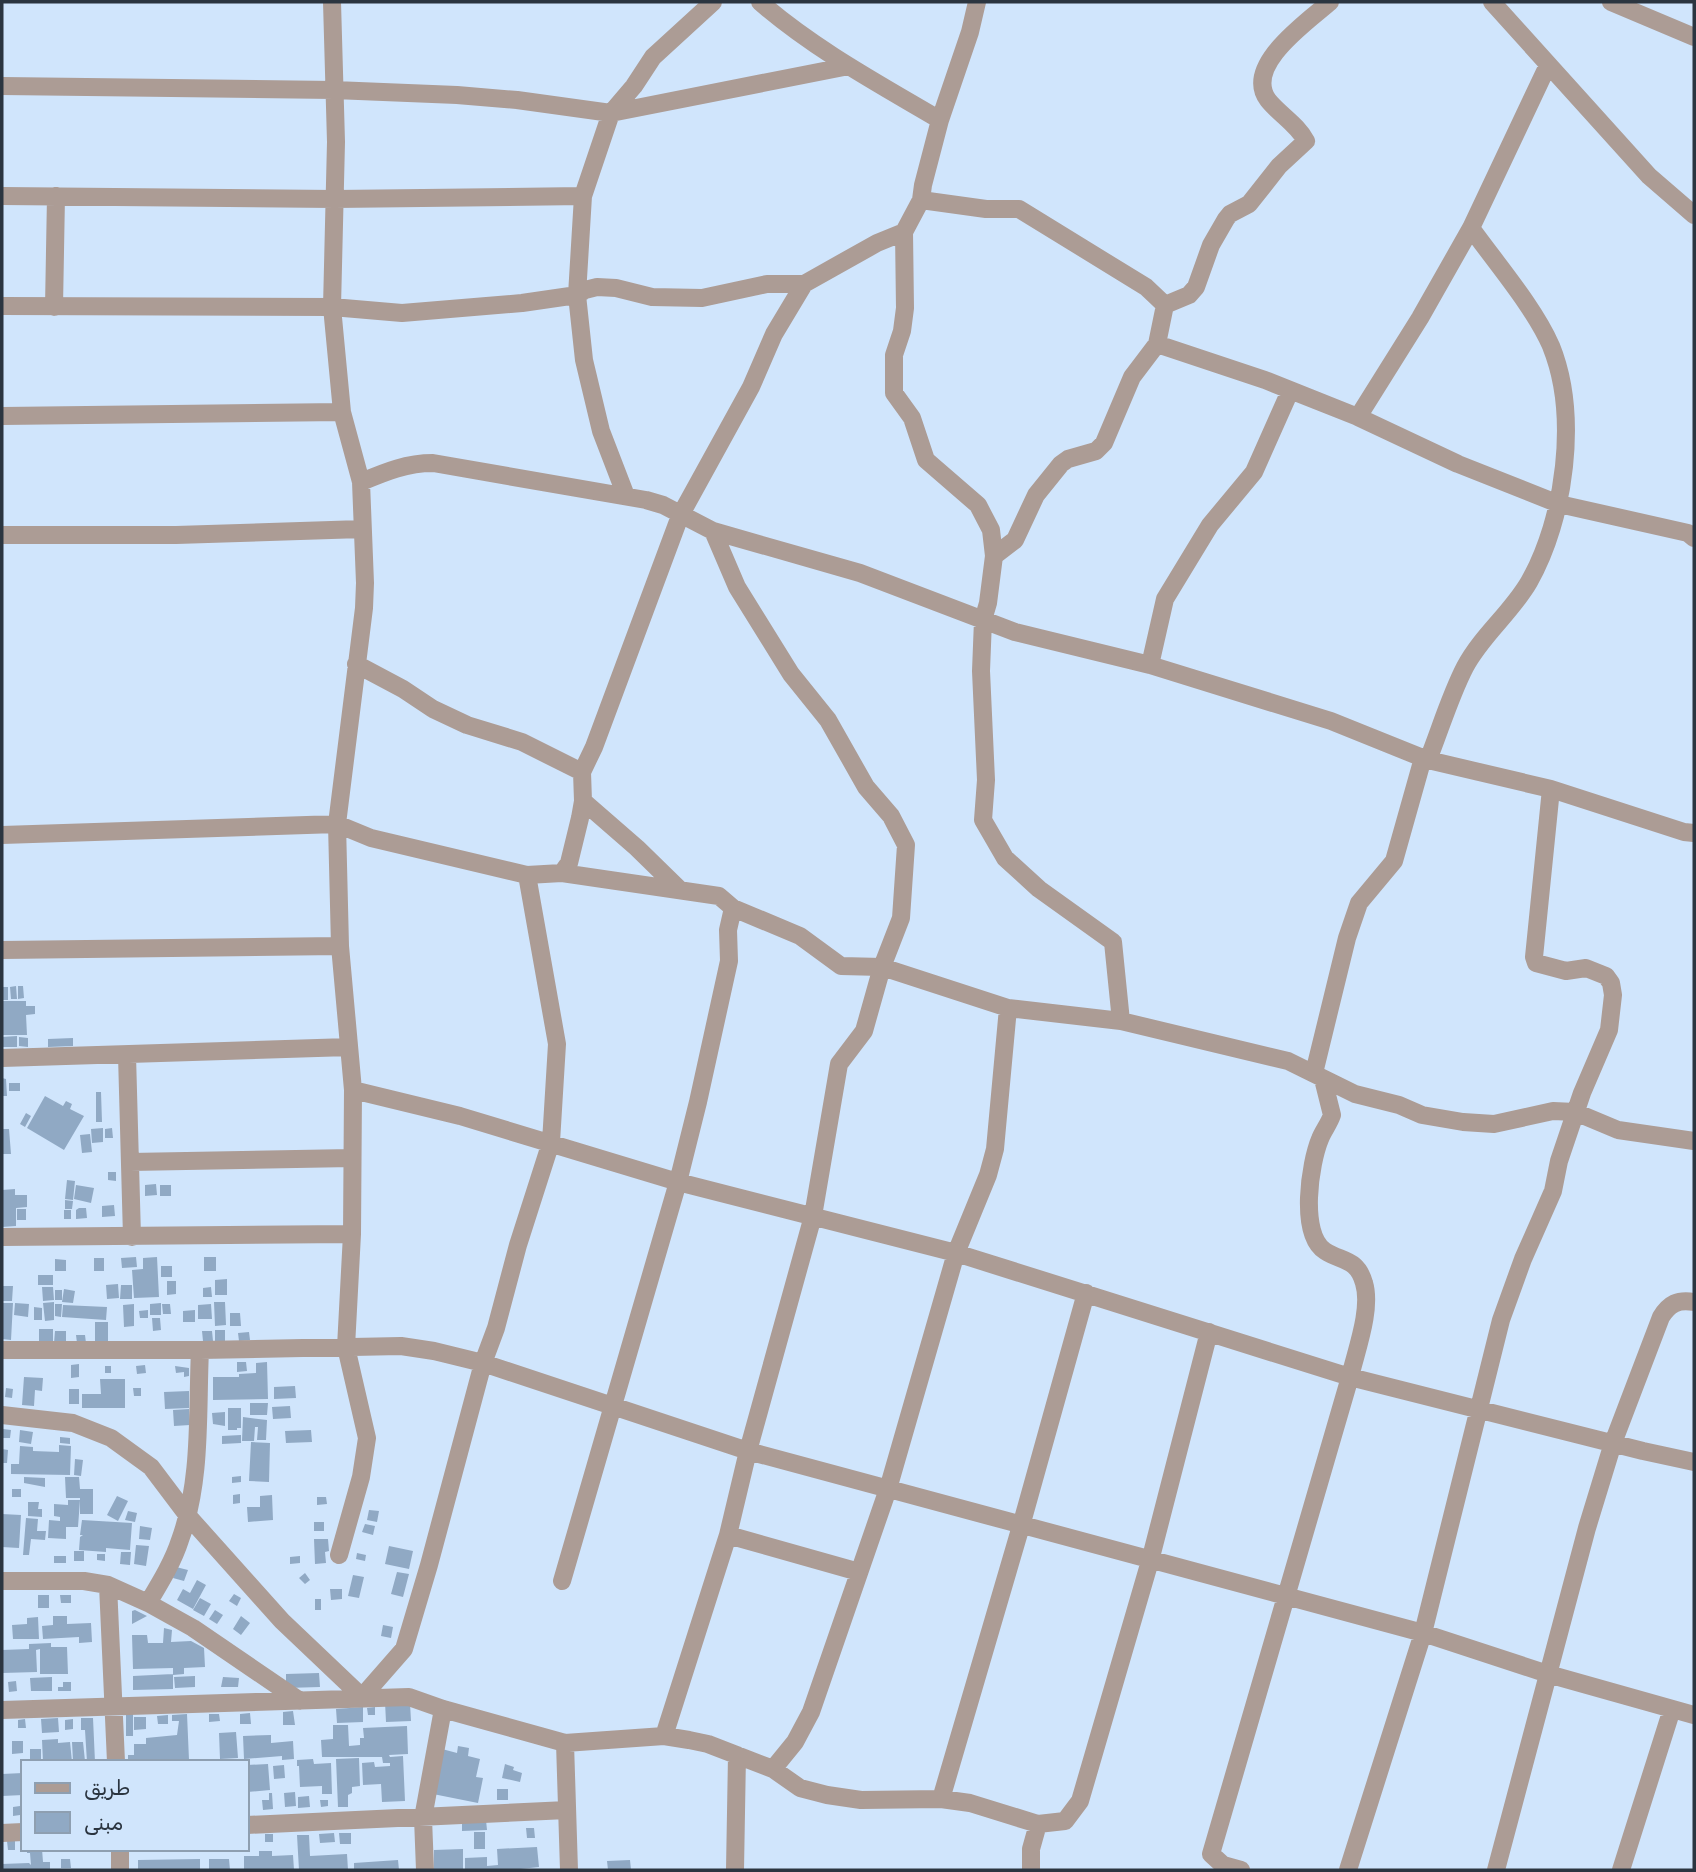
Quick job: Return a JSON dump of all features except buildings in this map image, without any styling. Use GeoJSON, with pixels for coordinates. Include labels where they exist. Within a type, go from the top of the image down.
{"type":"FeatureCollection","features":[{"type":"Feature","properties":{"kind":"street"},"geometry":{"type":"LineString","coordinates":[[332,2],[335,199],[332,307],[342,412],[360,482],[365,583],[337,824],[340,946],[353,1090],[352,1234],[346,1347],[367,1438],[361,1477],[339,1555]]}},
{"type":"Feature","properties":{"kind":"street"},"geometry":{"type":"LineString","coordinates":[[626,496],[601,431],[588,385],[577,295],[583,196],[611,113],[634,86],[653,57],[713,2]]}},
{"type":"Feature","properties":{"kind":"street"},"geometry":{"type":"LineString","coordinates":[[760,2],[849,66],[940,120]]}},
{"type":"Feature","properties":{"kind":"street"},"geometry":{"type":"LineString","coordinates":[[977,2],[970,32],[940,120],[921,200],[904,232],[905,308],[902,331],[894,355],[894,393],[903,403],[918,430],[926,460],[978,505],[987,519],[993,556],[988,603],[983,620],[981,716],[986,780],[983,820],[1005,858],[1039,889],[1113,942],[1121,1021]]}},
{"type":"Feature","properties":{"kind":"street"},"geometry":{"type":"LineString","coordinates":[[1164,305],[1189,295],[1196,288],[1211,245],[1226,219],[1249,204],[1279,166],[1306,141],[1268,100],[1262,90],[1261,79],[1283,43],[1330,2]]}},
{"type":"Feature","properties":{"kind":"street"},"geometry":{"type":"LineString","coordinates":[[1492,2],[1649,176],[1694,215]]}},
{"type":"Feature","properties":{"kind":"street"},"geometry":{"type":"LineString","coordinates":[[1611,2],[1694,37]]}},
{"type":"Feature","properties":{"kind":"street"},"geometry":{"type":"LineString","coordinates":[[1358,417],[1420,318],[1471,228],[1548,65]]}},
{"type":"Feature","properties":{"kind":"street"},"geometry":{"type":"LineString","coordinates":[[2,86],[334,90],[517,100],[611,113],[849,66]]}},
{"type":"Feature","properties":{"kind":"street"},"geometry":{"type":"LineString","coordinates":[[2,196],[335,199],[583,196]]}},
{"type":"Feature","properties":{"kind":"street"},"geometry":{"type":"LineString","coordinates":[[54,307],[56,196]]}},
{"type":"Feature","properties":{"kind":"street"},"geometry":{"type":"LineString","coordinates":[[921,200],[986,209],[1019,209],[1146,287],[1164,305]]}},
{"type":"Feature","properties":{"kind":"street"},"geometry":{"type":"LineString","coordinates":[[1241,1870],[1223,1865],[1211,1853],[1350,1377],[1365,1309],[1364,1283],[1358,1269],[1347,1260],[1325,1251],[1316,1242],[1310,1222],[1312,1171],[1319,1140],[1332,1115],[1319,1076],[1347,938],[1359,903],[1394,861],[1425,759],[1465,667],[1487,633],[1528,583],[1548,543],[1559,504],[1566,438],[1561,391],[1550,346],[1520,295],[1471,228]]}},
{"type":"Feature","properties":{"kind":"street"},"geometry":{"type":"LineString","coordinates":[[2,306],[332,307],[402,313],[522,303],[577,295],[597,287],[652,297],[702,298],[767,284],[804,284],[877,243],[904,232]]}},
{"type":"Feature","properties":{"kind":"street"},"geometry":{"type":"LineString","coordinates":[[562,873],[569,863],[583,801],[582,772],[594,747],[680,516],[804,284]]}},
{"type":"Feature","properties":{"kind":"street"},"geometry":{"type":"LineString","coordinates":[[993,556],[1015,540],[1036,495],[1061,464],[1096,450],[1104,443],[1132,377],[1157,344],[1164,305]]}},
{"type":"Feature","properties":{"kind":"street"},"geometry":{"type":"LineString","coordinates":[[1157,344],[1265,380],[1358,417],[1458,464],[1559,504],[1688,533],[1694,538]]}},
{"type":"Feature","properties":{"kind":"street"},"geometry":{"type":"LineString","coordinates":[[1150,665],[1165,599],[1209,525],[1254,472],[1290,391]]}},
{"type":"Feature","properties":{"kind":"street"},"geometry":{"type":"LineString","coordinates":[[2,416],[342,412]]}},
{"type":"Feature","properties":{"kind":"street"},"geometry":{"type":"LineString","coordinates":[[360,482],[413,463],[433,463],[626,496],[663,505],[713,531],[860,573],[1015,632],[1150,665],[1331,721],[1425,759],[1551,789],[1694,833]]}},
{"type":"Feature","properties":{"kind":"street"},"geometry":{"type":"LineString","coordinates":[[2,535],[176,535],[362,529]]}},
{"type":"Feature","properties":{"kind":"street"},"geometry":{"type":"LineString","coordinates":[[664,1736],[728,1535],[748,1451],[813,1216],[839,1064],[864,1031],[882,967],[901,918],[906,845],[891,816],[866,788],[828,720],[791,674],[737,587],[713,531]]}},
{"type":"Feature","properties":{"kind":"street"},"geometry":{"type":"LineString","coordinates":[[356,664],[403,689],[433,709],[467,724],[522,742],[582,772]]}},
{"type":"Feature","properties":{"kind":"street"},"geometry":{"type":"LineString","coordinates":[[1348,1870],[1423,1633],[1478,1408],[1512,1287],[1553,1191],[1559,1161],[1575,1112],[1609,1030],[1613,995],[1611,983],[1606,976],[1579,967],[1566,971],[1544,967],[1536,963],[1534,957],[1551,789]]}},
{"type":"Feature","properties":{"kind":"street"},"geometry":{"type":"LineString","coordinates":[[583,801],[680,890]]}},
{"type":"Feature","properties":{"kind":"street"},"geometry":{"type":"LineString","coordinates":[[2,835],[337,824],[371,838],[527,875],[562,873],[719,896],[733,908],[800,936],[841,966],[882,967],[1008,1008],[1121,1021],[1288,1061],[1355,1094],[1389,1102],[1422,1115],[1494,1124],[1553,1111],[1575,1112],[1619,1130],[1694,1141]]}},
{"type":"Feature","properties":{"kind":"street"},"geometry":{"type":"LineString","coordinates":[[362,1697],[404,1649],[483,1363],[551,1143],[557,1044],[527,875]]}},
{"type":"Feature","properties":{"kind":"street"},"geometry":{"type":"LineString","coordinates":[[562,1581],[678,1182],[729,961],[728,930],[733,908]]}},
{"type":"Feature","properties":{"kind":"street"},"geometry":{"type":"LineString","coordinates":[[2,950],[340,946]]}},
{"type":"Feature","properties":{"kind":"street"},"geometry":{"type":"LineString","coordinates":[[773,1769],[795,1742],[811,1712],[887,1489],[957,1253],[983,1188],[995,1149],[1008,1008]]}},
{"type":"Feature","properties":{"kind":"street"},"geometry":{"type":"LineString","coordinates":[[2,1058],[349,1046]]}},
{"type":"Feature","properties":{"kind":"street"},"geometry":{"type":"LineString","coordinates":[[127,1055],[132,1237]]}},
{"type":"Feature","properties":{"kind":"street"},"geometry":{"type":"LineString","coordinates":[[353,1090],[460,1116],[678,1182],[957,1253],[1350,1377],[1694,1462]]}},
{"type":"Feature","properties":{"kind":"street"},"geometry":{"type":"LineString","coordinates":[[130,1162],[352,1158]]}},
{"type":"Feature","properties":{"kind":"street"},"geometry":{"type":"LineString","coordinates":[[2,1237],[352,1234]]}},
{"type":"Feature","properties":{"kind":"street"},"geometry":{"type":"LineString","coordinates":[[941,1799],[1086,1293]]}},
{"type":"Feature","properties":{"kind":"street"},"geometry":{"type":"LineString","coordinates":[[1496,1870],[1587,1528],[1613,1443],[1661,1317],[1672,1304],[1694,1302]]}},
{"type":"Feature","properties":{"kind":"street"},"geometry":{"type":"LineString","coordinates":[[2,1710],[409,1697],[443,1709],[565,1742],[664,1736],[708,1744],[773,1769],[800,1788],[827,1796],[861,1801],[941,1799],[970,1803],[1038,1824],[1065,1821],[1080,1801],[1150,1561],[1209,1332]]}},
{"type":"Feature","properties":{"kind":"street"},"geometry":{"type":"LineString","coordinates":[[2,1350],[401,1346],[434,1351],[483,1363],[748,1451],[1423,1633],[1548,1674],[1694,1715]]}},
{"type":"Feature","properties":{"kind":"street"},"geometry":{"type":"LineString","coordinates":[[148,1603],[180,1542],[188,1516],[195,1480],[200,1350]]}},
{"type":"Feature","properties":{"kind":"street"},"geometry":{"type":"LineString","coordinates":[[2,1415],[73,1423],[111,1438],[150,1467],[188,1516],[282,1621],[362,1697]]}},
{"type":"Feature","properties":{"kind":"street"},"geometry":{"type":"LineString","coordinates":[[728,1535],[859,1572]]}},
{"type":"Feature","properties":{"kind":"street"},"geometry":{"type":"LineString","coordinates":[[2,1581],[84,1581],[107,1585],[148,1603],[193,1628],[300,1701]]}},
{"type":"Feature","properties":{"kind":"street"},"geometry":{"type":"LineString","coordinates":[[107,1585],[116,1760]]}},
{"type":"Feature","properties":{"kind":"street"},"geometry":{"type":"LineString","coordinates":[[425,1870],[423,1818],[443,1709]]}},
{"type":"Feature","properties":{"kind":"street"},"geometry":{"type":"LineString","coordinates":[[1621,1870],[1672,1709]]}},
{"type":"Feature","properties":{"kind":"street"},"geometry":{"type":"LineString","coordinates":[[565,1742],[569,1870]]}},
{"type":"Feature","properties":{"kind":"street"},"geometry":{"type":"LineString","coordinates":[[735,1870],[737,1755]]}},
{"type":"Feature","properties":{"kind":"street"},"geometry":{"type":"LineString","coordinates":[[248,1825],[567,1810]]}},
{"type":"Feature","properties":{"kind":"street"},"geometry":{"type":"LineString","coordinates":[[1031,1870],[1031,1849],[1038,1824]]}},
{"type":"Feature","properties":{"kind":"street"},"geometry":{"type":"LineString","coordinates":[[2,1833],[21,1832]]}},
{"type":"Feature","properties":{"kind":"street"},"geometry":{"type":"LineString","coordinates":[[120,1851],[120,1870]]}}]}
